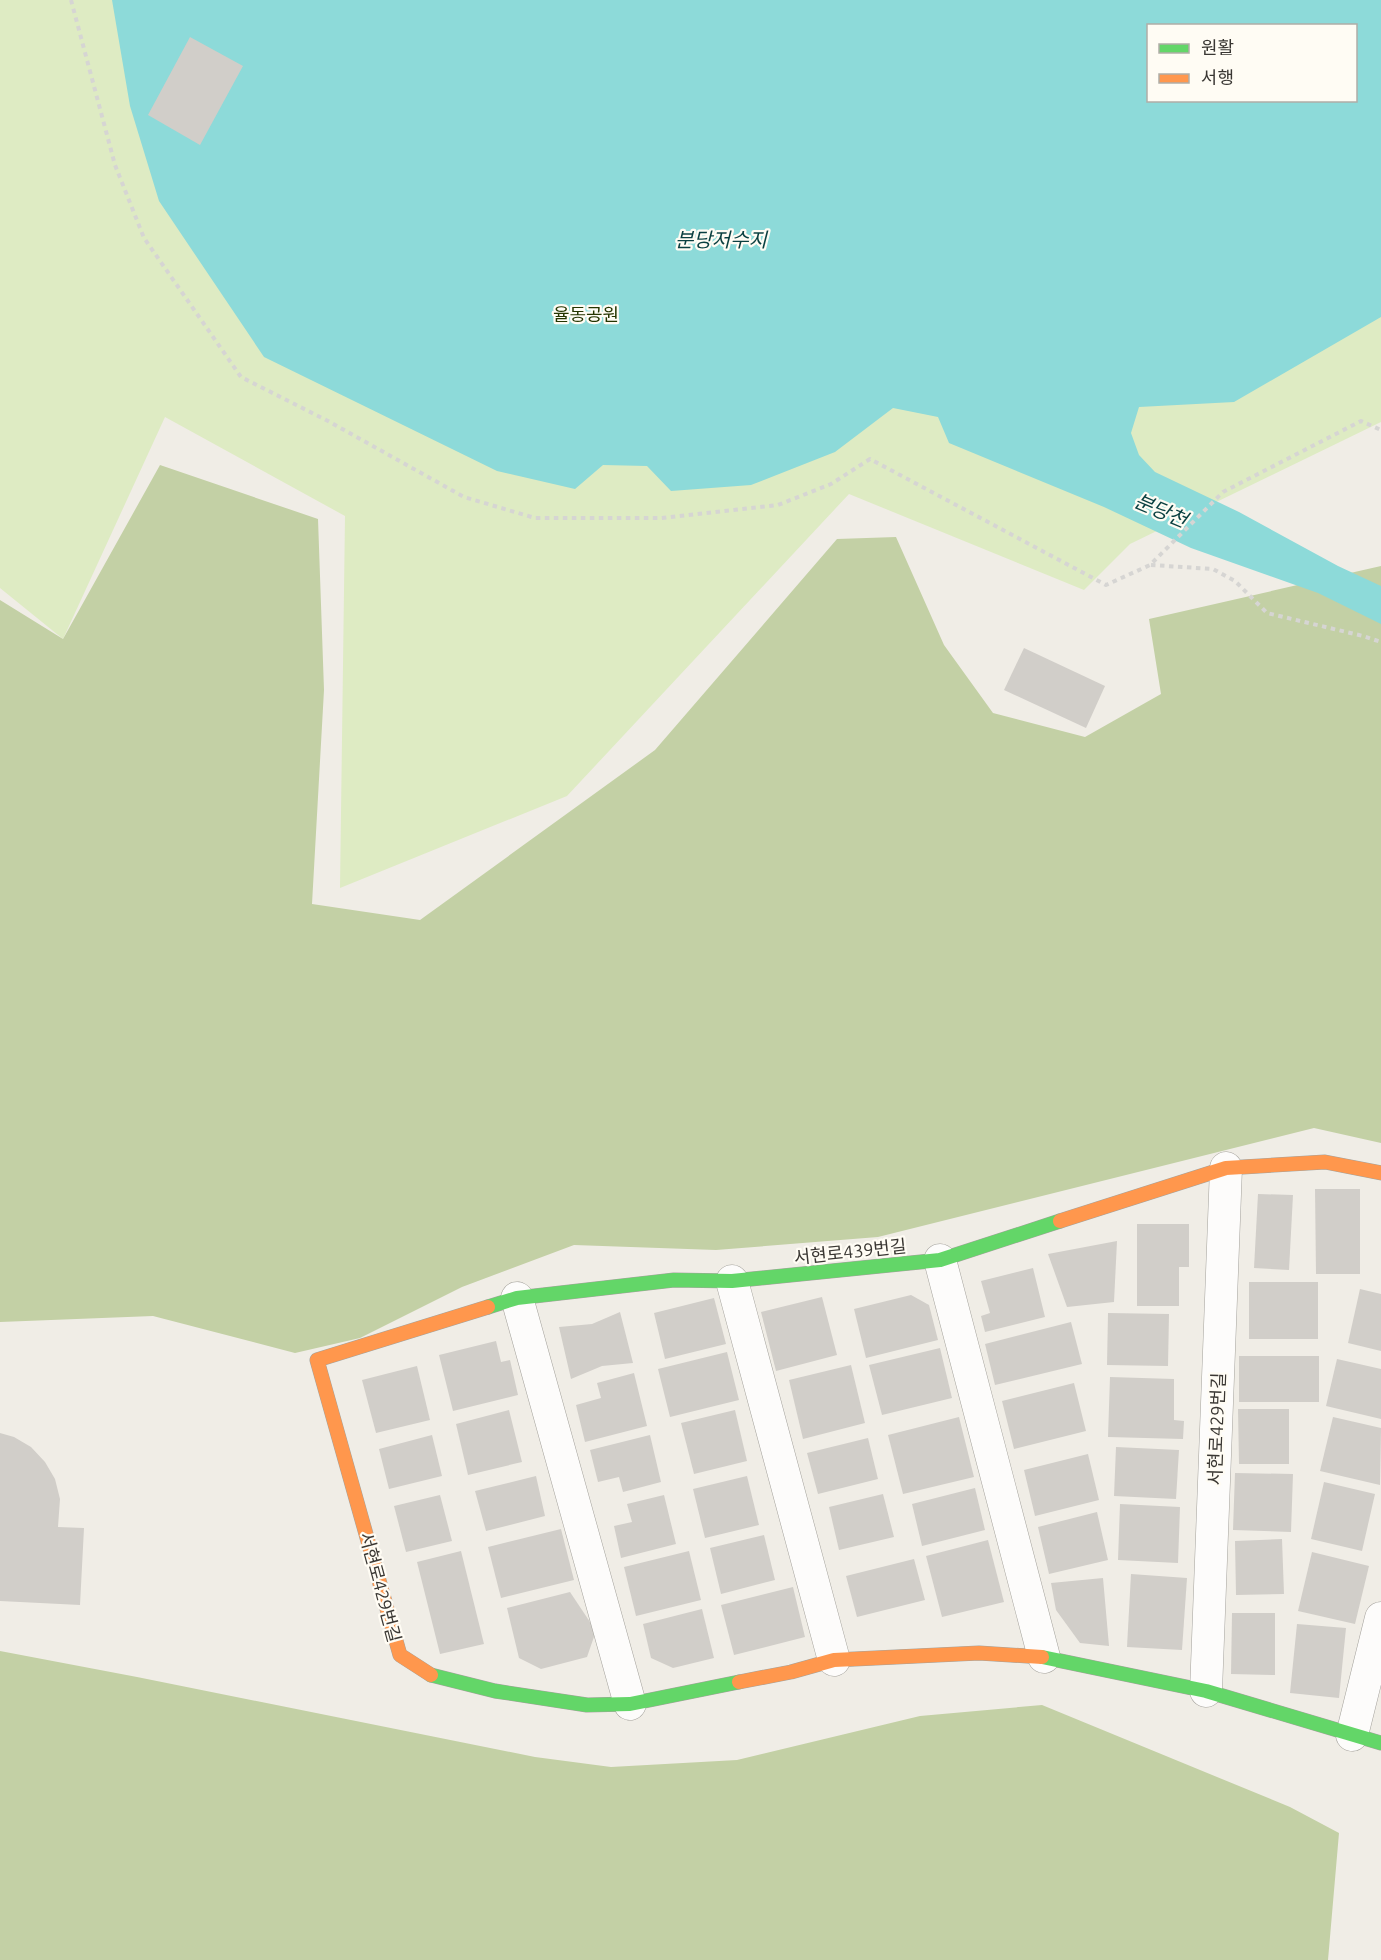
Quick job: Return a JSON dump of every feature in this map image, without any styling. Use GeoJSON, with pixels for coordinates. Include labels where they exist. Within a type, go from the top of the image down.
{"type":"FeatureCollection","features":[{"type":"Feature","properties":{"kind":"street","name":"서현로439번길"},"geometry":{"type":"LineString","coordinates":[[317,1360],[517,1298],[674,1280],[732,1281],[940,1260],[1226,1168],[1325,1162],[1381,1173]]}},
{"type":"Feature","properties":{"kind":"street","name":"서현로429번길"},"geometry":{"type":"LineString","coordinates":[[1206,1691],[1226,1168]]}},
{"type":"Feature","properties":{"kind":"street"},"geometry":{"type":"LineString","coordinates":[[940,1260],[1044,1658]]}},
{"type":"Feature","properties":{"kind":"street"},"geometry":{"type":"LineString","coordinates":[[732,1281],[834,1660]]}},
{"type":"Feature","properties":{"kind":"street"},"geometry":{"type":"LineString","coordinates":[[517,1298],[630,1704]]}},
{"type":"Feature","properties":{"kind":"street","name":"서현로429번길"},"geometry":{"type":"LineString","coordinates":[[317,1360],[400,1655],[428,1674],[495,1691],[587,1705],[630,1704],[791,1672],[834,1660],[979,1653],[1044,1658],[1206,1691],[1366,1739],[1381,1618]]}},
{"type":"Feature","properties":{"kind":"path"},"geometry":{"type":"LineString","coordinates":[[71,0],[115,165],[144,238],[242,377],[328,421],[464,497],[535,518],[661,518],[778,505],[831,484],[870,459],[1106,585],[1150,565],[1223,492],[1361,421],[1381,430]]}},
{"type":"Feature","properties":{"kind":"path"},"geometry":{"type":"LineString","coordinates":[[1150,565],[1213,569],[1235,581],[1267,613],[1381,642]]}},
{"type":"Feature","properties":{"kind":"green space","name":"분당저수지"},"geometry":{"type":"Polygon","coordinates":[[[0,0],[1381,0],[1381,422],[1130,544],[1084,590],[849,494],[567,796],[340,888],[345,516],[165,417],[63,639],[0,588],[0,0]]]}},
{"type":"Feature","properties":{"kind":"green space"},"geometry":{"type":"Polygon","coordinates":[[[160,465],[318,519],[324,690],[312,904],[420,920],[655,750],[837,539],[896,537],[944,645],[993,713],[1085,737],[1161,694],[1149,619],[1381,566],[1381,1143],[1314,1128],[878,1237],[716,1250],[574,1245],[462,1287],[360,1338],[295,1353],[153,1316],[0,1322],[0,600],[63,639],[160,465]]]}},
{"type":"Feature","properties":{"kind":"green space"},"geometry":{"type":"Polygon","coordinates":[[[0,1651],[535,1757],[611,1767],[737,1760],[920,1716],[1042,1705],[1290,1807],[1339,1833],[1328,1960],[0,1960],[0,1651]]]}},
{"type":"Feature","properties":{"kind":"water","name":"분당저수지"},"geometry":{"type":"Polygon","coordinates":[[[112,0],[1381,0],[1381,317],[1234,402],[1139,407],[1131,433],[1139,455],[1155,472],[1239,512],[1338,566],[1381,586],[1381,624],[1318,593],[1191,548],[1104,507],[949,443],[938,417],[893,408],[835,452],[751,485],[671,491],[647,466],[603,465],[575,489],[497,471],[264,357],[159,201],[130,106],[112,0]]]}},
{"type":"Feature","properties":{"kind":"building"},"geometry":{"type":"Polygon","coordinates":[[[190,37],[243,66],[200,145],[148,115],[190,37]]]}},
{"type":"Feature","properties":{"kind":"building"},"geometry":{"type":"Polygon","coordinates":[[[1024,648],[1105,686],[1086,728],[1004,690],[1024,648]]]}},
{"type":"Feature","properties":{"kind":"building"},"geometry":{"type":"Polygon","coordinates":[[[1315,1189],[1360,1189],[1360,1274],[1316,1274],[1315,1189]]]}},
{"type":"Feature","properties":{"kind":"building"},"geometry":{"type":"Polygon","coordinates":[[[1258,1194],[1293,1195],[1289,1270],[1254,1268],[1258,1194]]]}},
{"type":"Feature","properties":{"kind":"building"},"geometry":{"type":"Polygon","coordinates":[[[1137,1224],[1189,1224],[1189,1267],[1179,1267],[1179,1306],[1137,1306],[1137,1224]]]}},
{"type":"Feature","properties":{"kind":"building"},"geometry":{"type":"Polygon","coordinates":[[[1117,1241],[1114,1302],[1067,1307],[1048,1254],[1117,1241]]]}},
{"type":"Feature","properties":{"kind":"building"},"geometry":{"type":"Polygon","coordinates":[[[1033,1268],[1045,1317],[985,1332],[981,1316],[990,1313],[981,1281],[1033,1268]]]}},
{"type":"Feature","properties":{"kind":"building"},"geometry":{"type":"Polygon","coordinates":[[[1249,1282],[1318,1282],[1318,1339],[1249,1339],[1249,1282]]]}},
{"type":"Feature","properties":{"kind":"building"},"geometry":{"type":"Polygon","coordinates":[[[1360,1289],[1381,1294],[1381,1351],[1348,1343],[1360,1289]]]}},
{"type":"Feature","properties":{"kind":"building"},"geometry":{"type":"Polygon","coordinates":[[[911,1295],[929,1305],[938,1340],[866,1358],[854,1309],[911,1295]]]}},
{"type":"Feature","properties":{"kind":"building"},"geometry":{"type":"Polygon","coordinates":[[[822,1297],[837,1355],[776,1371],[761,1312],[822,1297]]]}},
{"type":"Feature","properties":{"kind":"building"},"geometry":{"type":"Polygon","coordinates":[[[714,1298],[726,1344],[665,1359],[654,1313],[714,1298]]]}},
{"type":"Feature","properties":{"kind":"building"},"geometry":{"type":"Polygon","coordinates":[[[620,1312],[633,1363],[602,1366],[571,1379],[559,1327],[592,1324],[620,1312]]]}},
{"type":"Feature","properties":{"kind":"building"},"geometry":{"type":"Polygon","coordinates":[[[1108,1313],[1169,1314],[1168,1366],[1107,1365],[1108,1313]]]}},
{"type":"Feature","properties":{"kind":"building"},"geometry":{"type":"Polygon","coordinates":[[[1071,1322],[1082,1364],[995,1385],[985,1344],[1071,1322]]]}},
{"type":"Feature","properties":{"kind":"building"},"geometry":{"type":"Polygon","coordinates":[[[496,1341],[501,1362],[510,1360],[518,1395],[453,1411],[439,1355],[496,1341]]]}},
{"type":"Feature","properties":{"kind":"building"},"geometry":{"type":"Polygon","coordinates":[[[940,1348],[952,1398],[882,1415],[869,1365],[940,1348]]]}},
{"type":"Feature","properties":{"kind":"building"},"geometry":{"type":"Polygon","coordinates":[[[727,1352],[739,1400],[670,1417],[658,1369],[727,1352]]]}},
{"type":"Feature","properties":{"kind":"building"},"geometry":{"type":"Polygon","coordinates":[[[1239,1356],[1319,1356],[1319,1402],[1239,1402],[1239,1356]]]}},
{"type":"Feature","properties":{"kind":"building"},"geometry":{"type":"Polygon","coordinates":[[[1337,1359],[1381,1369],[1381,1419],[1326,1406],[1337,1359]]]}},
{"type":"Feature","properties":{"kind":"building"},"geometry":{"type":"Polygon","coordinates":[[[851,1365],[865,1423],[803,1439],[789,1380],[851,1365]]]}},
{"type":"Feature","properties":{"kind":"building"},"geometry":{"type":"Polygon","coordinates":[[[417,1366],[430,1420],[376,1433],[362,1380],[417,1366]]]}},
{"type":"Feature","properties":{"kind":"building"},"geometry":{"type":"Polygon","coordinates":[[[634,1373],[647,1426],[585,1442],[576,1405],[601,1398],[597,1383],[634,1373]]]}},
{"type":"Feature","properties":{"kind":"building"},"geometry":{"type":"Polygon","coordinates":[[[1110,1377],[1174,1379],[1174,1420],[1184,1421],[1183,1439],[1108,1437],[1110,1377]]]}},
{"type":"Feature","properties":{"kind":"building"},"geometry":{"type":"Polygon","coordinates":[[[1074,1383],[1086,1431],[1014,1449],[1002,1401],[1074,1383]]]}},
{"type":"Feature","properties":{"kind":"building"},"geometry":{"type":"Polygon","coordinates":[[[1238,1409],[1289,1409],[1289,1464],[1239,1464],[1238,1409]]]}},
{"type":"Feature","properties":{"kind":"building"},"geometry":{"type":"Polygon","coordinates":[[[509,1410],[522,1462],[468,1475],[456,1424],[509,1410]]]}},
{"type":"Feature","properties":{"kind":"building"},"geometry":{"type":"Polygon","coordinates":[[[735,1410],[747,1461],[694,1474],[681,1423],[735,1410]]]}},
{"type":"Feature","properties":{"kind":"building"},"geometry":{"type":"Polygon","coordinates":[[[959,1417],[974,1477],[903,1494],[888,1435],[959,1417]]]}},
{"type":"Feature","properties":{"kind":"building"},"geometry":{"type":"Polygon","coordinates":[[[1333,1417],[1381,1428],[1380,1485],[1320,1471],[1333,1417]]]}},
{"type":"Feature","properties":{"kind":"building"},"geometry":{"type":"Polygon","coordinates":[[[0,1433],[14,1437],[31,1447],[45,1462],[55,1479],[60,1499],[58,1527],[84,1528],[80,1605],[0,1601],[0,1433]]]}},
{"type":"Feature","properties":{"kind":"building"},"geometry":{"type":"Polygon","coordinates":[[[432,1435],[442,1476],[389,1489],[379,1449],[432,1435]]]}},
{"type":"Feature","properties":{"kind":"building"},"geometry":{"type":"Polygon","coordinates":[[[650,1435],[661,1482],[623,1492],[619,1477],[598,1482],[590,1450],[650,1435]]]}},
{"type":"Feature","properties":{"kind":"building"},"geometry":{"type":"Polygon","coordinates":[[[868,1438],[878,1479],[818,1494],[807,1453],[868,1438]]]}},
{"type":"Feature","properties":{"kind":"building"},"geometry":{"type":"Polygon","coordinates":[[[1116,1447],[1179,1450],[1176,1499],[1114,1496],[1116,1447]]]}},
{"type":"Feature","properties":{"kind":"building"},"geometry":{"type":"Polygon","coordinates":[[[1088,1454],[1099,1500],[1035,1516],[1024,1470],[1088,1454]]]}},
{"type":"Feature","properties":{"kind":"building"},"geometry":{"type":"Polygon","coordinates":[[[1235,1473],[1293,1474],[1291,1532],[1233,1530],[1235,1473]]]}},
{"type":"Feature","properties":{"kind":"building"},"geometry":{"type":"Polygon","coordinates":[[[536,1476],[545,1516],[486,1531],[475,1491],[536,1476]]]}},
{"type":"Feature","properties":{"kind":"building"},"geometry":{"type":"Polygon","coordinates":[[[747,1476],[759,1525],[705,1538],[693,1489],[747,1476]]]}},
{"type":"Feature","properties":{"kind":"building"},"geometry":{"type":"Polygon","coordinates":[[[1324,1482],[1375,1494],[1362,1551],[1311,1539],[1324,1482]]]}},
{"type":"Feature","properties":{"kind":"building"},"geometry":{"type":"Polygon","coordinates":[[[975,1488],[985,1530],[922,1546],[912,1504],[975,1488]]]}},
{"type":"Feature","properties":{"kind":"building"},"geometry":{"type":"Polygon","coordinates":[[[883,1494],[894,1537],[839,1550],[829,1507],[883,1494]]]}},
{"type":"Feature","properties":{"kind":"building"},"geometry":{"type":"Polygon","coordinates":[[[440,1495],[452,1541],[406,1552],[394,1506],[440,1495]]]}},
{"type":"Feature","properties":{"kind":"building"},"geometry":{"type":"Polygon","coordinates":[[[664,1495],[676,1544],[621,1558],[614,1526],[632,1522],[627,1504],[664,1495]]]}},
{"type":"Feature","properties":{"kind":"building"},"geometry":{"type":"Polygon","coordinates":[[[1120,1504],[1180,1507],[1178,1563],[1118,1560],[1120,1504]]]}},
{"type":"Feature","properties":{"kind":"building"},"geometry":{"type":"Polygon","coordinates":[[[1097,1512],[1108,1560],[1049,1574],[1038,1527],[1097,1512]]]}},
{"type":"Feature","properties":{"kind":"building"},"geometry":{"type":"Polygon","coordinates":[[[561,1529],[574,1580],[501,1598],[488,1547],[561,1529]]]}},
{"type":"Feature","properties":{"kind":"building"},"geometry":{"type":"Polygon","coordinates":[[[764,1535],[775,1580],[721,1594],[710,1548],[764,1535]]]}},
{"type":"Feature","properties":{"kind":"building"},"geometry":{"type":"Polygon","coordinates":[[[1282,1539],[1284,1594],[1236,1595],[1235,1541],[1282,1539]]]}},
{"type":"Feature","properties":{"kind":"building"},"geometry":{"type":"Polygon","coordinates":[[[988,1540],[1004,1602],[942,1617],[926,1556],[988,1540]]]}},
{"type":"Feature","properties":{"kind":"building"},"geometry":{"type":"Polygon","coordinates":[[[461,1551],[484,1644],[440,1654],[417,1562],[461,1551]]]}},
{"type":"Feature","properties":{"kind":"building"},"geometry":{"type":"Polygon","coordinates":[[[689,1551],[701,1600],[636,1616],[624,1567],[689,1551]]]}},
{"type":"Feature","properties":{"kind":"building"},"geometry":{"type":"Polygon","coordinates":[[[1312,1552],[1369,1566],[1355,1624],[1298,1611],[1312,1552]]]}},
{"type":"Feature","properties":{"kind":"building"},"geometry":{"type":"Polygon","coordinates":[[[914,1559],[925,1600],[857,1617],[846,1576],[914,1559]]]}},
{"type":"Feature","properties":{"kind":"building"},"geometry":{"type":"Polygon","coordinates":[[[1131,1574],[1187,1578],[1182,1650],[1127,1647],[1131,1574]]]}},
{"type":"Feature","properties":{"kind":"building"},"geometry":{"type":"Polygon","coordinates":[[[1103,1578],[1109,1646],[1080,1643],[1056,1610],[1051,1583],[1103,1578]]]}},
{"type":"Feature","properties":{"kind":"building"},"geometry":{"type":"Polygon","coordinates":[[[793,1587],[805,1637],[734,1655],[721,1605],[793,1587]]]}},
{"type":"Feature","properties":{"kind":"building"},"geometry":{"type":"Polygon","coordinates":[[[570,1592],[596,1631],[587,1657],[541,1669],[519,1658],[507,1608],[570,1592]]]}},
{"type":"Feature","properties":{"kind":"building"},"geometry":{"type":"Polygon","coordinates":[[[702,1609],[714,1658],[673,1668],[651,1658],[643,1624],[702,1609]]]}},
{"type":"Feature","properties":{"kind":"building"},"geometry":{"type":"Polygon","coordinates":[[[1232,1613],[1275,1613],[1275,1675],[1231,1674],[1232,1613]]]}},
{"type":"Feature","properties":{"kind":"building"},"geometry":{"type":"Polygon","coordinates":[[[1297,1624],[1346,1628],[1339,1698],[1290,1693],[1297,1624]]]}},
{"type":"Feature","properties":{"kind":"traffic: fast"},"geometry":{"type":"LineString","coordinates":[[488,1307],[517,1298],[674,1280],[732,1281],[940,1260],[1060,1221]]}},
{"type":"Feature","properties":{"kind":"traffic: fast"},"geometry":{"type":"LineString","coordinates":[[1042,1657],[1206,1691],[1381,1743]]}},
{"type":"Feature","properties":{"kind":"traffic: fast"},"geometry":{"type":"LineString","coordinates":[[431,1675],[495,1691],[587,1705],[630,1704],[739,1682]]}},
{"type":"Feature","properties":{"kind":"traffic: slow"},"geometry":{"type":"LineString","coordinates":[[1060,1221],[1226,1168],[1325,1162],[1381,1173]]}},
{"type":"Feature","properties":{"kind":"traffic: slow"},"geometry":{"type":"LineString","coordinates":[[431,1675],[400,1655],[317,1360],[488,1307]]}},
{"type":"Feature","properties":{"kind":"traffic: slow"},"geometry":{"type":"LineString","coordinates":[[739,1682],[791,1672],[834,1660],[979,1653],[1042,1657]]}},
{"type":"Feature","properties":{"kind":"park label","name":"율동공원"},"geometry":{"type":"Point","coordinates":[586,314]}},
{"type":"Feature","properties":{"kind":"water label","name":"분당천"},"geometry":{"type":"Point","coordinates":[1161,510]}}]}
